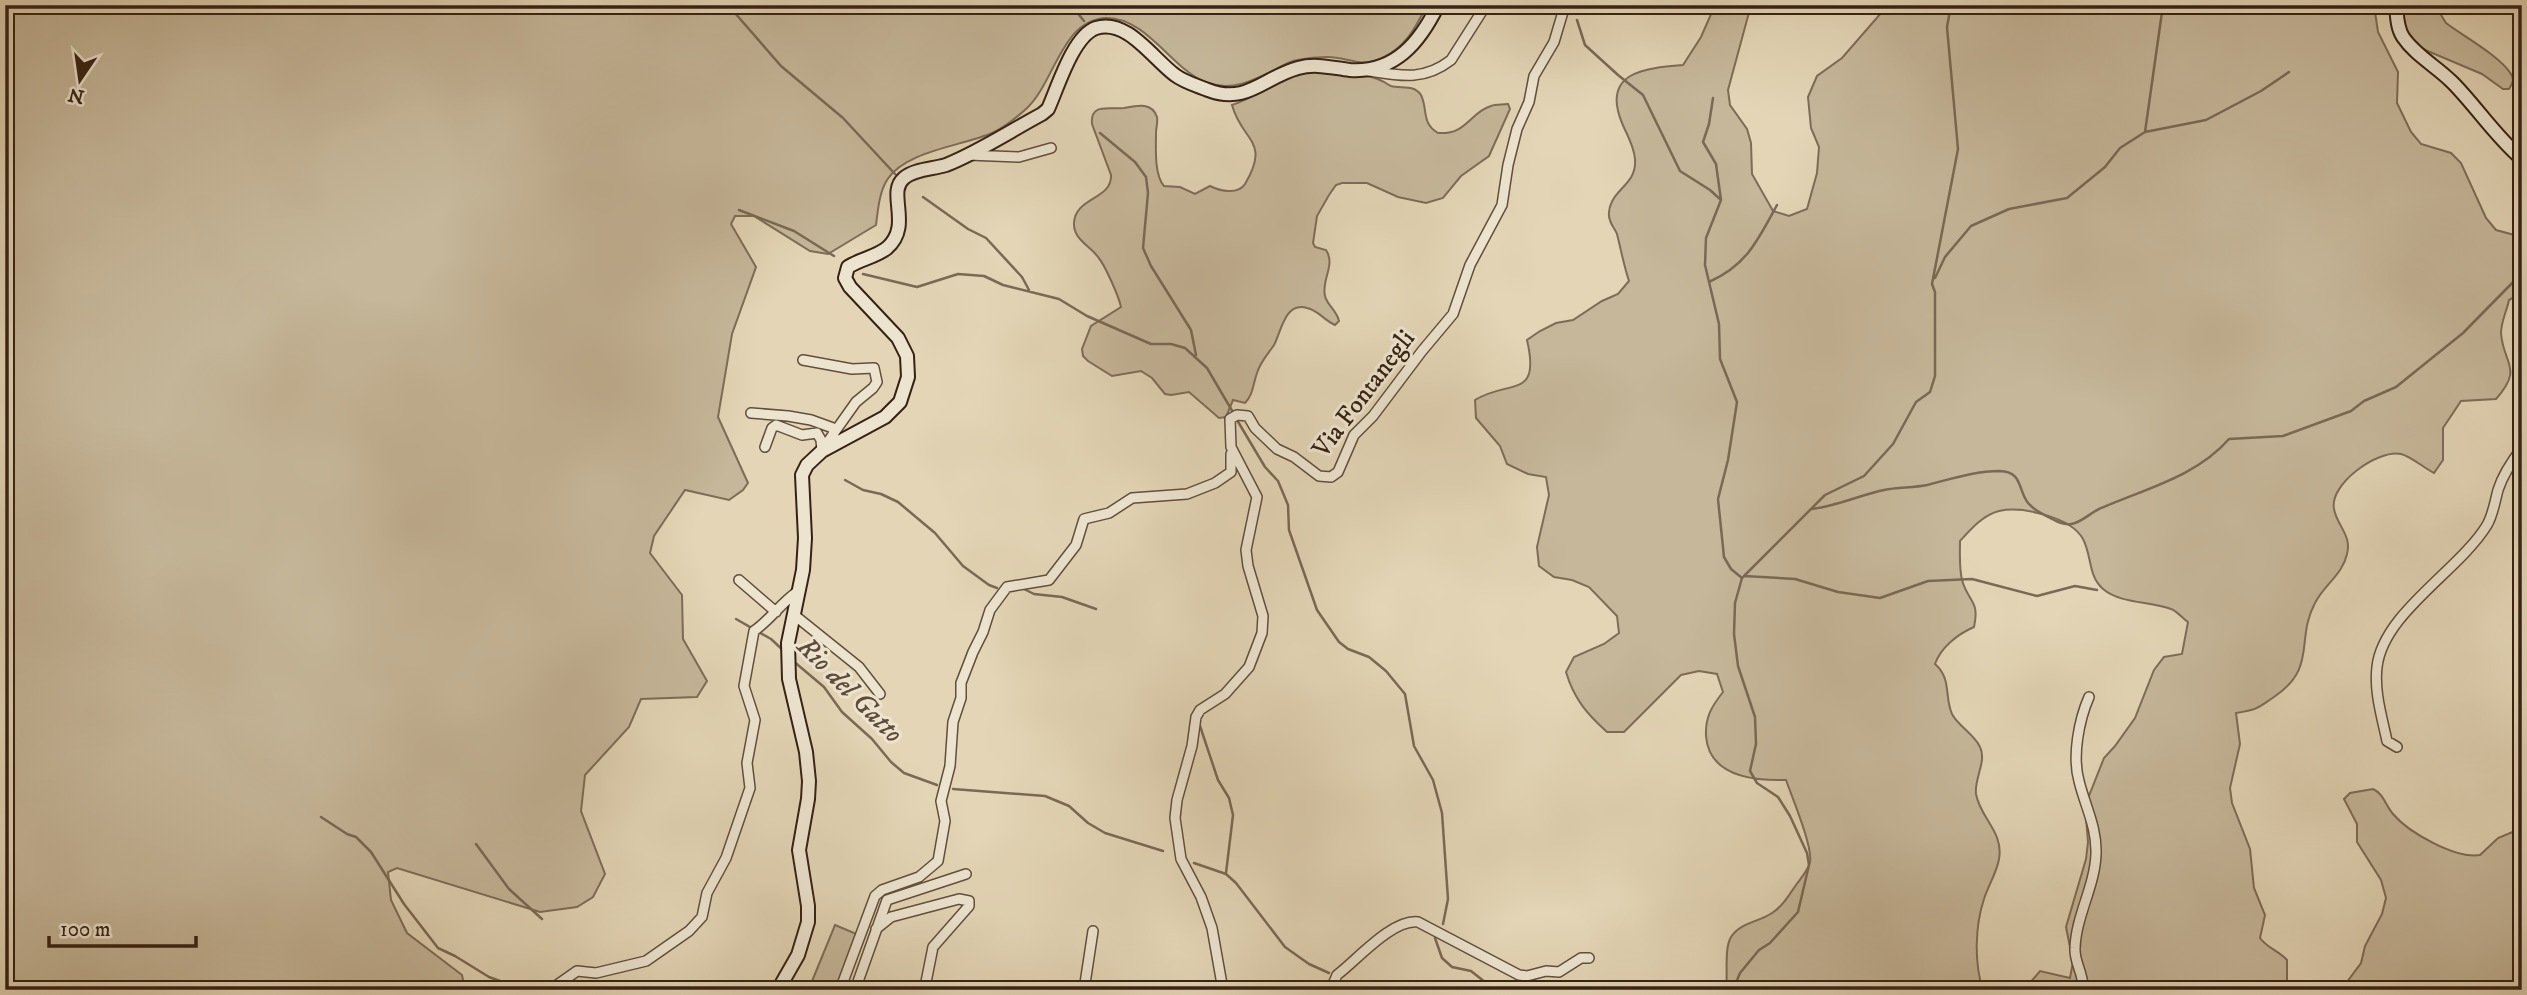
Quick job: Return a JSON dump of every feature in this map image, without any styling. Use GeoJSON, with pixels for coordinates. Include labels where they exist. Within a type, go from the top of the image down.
{"type":"FeatureCollection","features":[{"type":"Feature","properties":{"kind":"street"},"geometry":{"type":"LineString","coordinates":[[1368,71],[1395,59],[1412,46],[1425,32],[1438,5]]}},
{"type":"Feature","properties":{"kind":"street"},"geometry":{"type":"LineString","coordinates":[[778,990],[798,955],[808,922],[799,850],[809,781],[806,752],[789,679],[788,643],[803,570],[805,538],[802,475],[807,466],[825,449],[885,417],[900,402],[908,377],[906,356],[898,338],[850,287],[845,278],[848,267],[859,260],[877,255],[888,247],[898,233],[900,222],[897,196],[899,185],[905,176],[947,165],[1042,114],[1048,109],[1076,45],[1096,28],[1112,27],[1129,34],[1177,77],[1211,92],[1232,95],[1247,93],[1294,69],[1312,64],[1368,71],[1428,74],[1451,60],[1486,5]]}},
{"type":"Feature","properties":{"kind":"street","name":"Via Fontanegli"},"geometry":{"type":"LineString","coordinates":[[1231,447],[1230,419],[1248,416],[1255,428],[1277,449],[1294,457],[1320,476],[1331,477],[1338,471],[1354,435],[1373,416],[1453,314],[1470,265],[1502,205],[1517,129],[1529,102],[1534,76],[1554,42],[1565,5]]}},
{"type":"Feature","properties":{"kind":"street"},"geometry":{"type":"LineString","coordinates":[[2396,5],[2402,37],[2449,79],[2481,112],[2506,146],[2522,159]]}},
{"type":"Feature","properties":{"kind":"street"},"geometry":{"type":"LineString","coordinates":[[966,154],[1019,157],[1051,148]]}},
{"type":"Feature","properties":{"kind":"street"},"geometry":{"type":"LineString","coordinates":[[803,360],[852,369],[874,368],[877,382],[856,402],[825,449]]}},
{"type":"Feature","properties":{"kind":"street"},"geometry":{"type":"LineString","coordinates":[[751,413],[811,420],[833,428],[834,434]]}},
{"type":"Feature","properties":{"kind":"street"},"geometry":{"type":"LineString","coordinates":[[765,447],[772,428],[776,425],[802,435],[817,433],[825,449]]}},
{"type":"Feature","properties":{"kind":"street"},"geometry":{"type":"LineString","coordinates":[[840,990],[875,896],[881,890],[919,877],[938,861],[945,821],[941,801],[950,766],[953,722],[961,698],[961,682],[990,610],[1001,594],[1007,587],[1049,580],[1076,545],[1084,519],[1109,513],[1132,498],[1187,494],[1228,475],[1232,469],[1231,447]]}},
{"type":"Feature","properties":{"kind":"street"},"geometry":{"type":"LineString","coordinates":[[1223,990],[1212,928],[1181,859],[1175,818],[1196,717],[1200,710],[1225,694],[1249,667],[1262,633],[1264,616],[1248,566],[1246,550],[1256,497],[1231,447]]}},
{"type":"Feature","properties":{"kind":"street"},"geometry":{"type":"LineString","coordinates":[[2397,747],[2387,741],[2377,685],[2378,660],[2405,611],[2451,569],[2488,523],[2499,486],[2522,448]]}},
{"type":"Feature","properties":{"kind":"street"},"geometry":{"type":"LineString","coordinates":[[739,580],[776,612]]}},
{"type":"Feature","properties":{"kind":"street"},"geometry":{"type":"LineString","coordinates":[[550,990],[577,971],[596,973],[646,961],[689,931],[702,917],[707,893],[726,858],[750,788],[747,763],[755,720],[744,687],[754,631],[766,623],[786,600],[797,592]]}},
{"type":"Feature","properties":{"kind":"street"},"geometry":{"type":"LineString","coordinates":[[793,614],[859,667],[880,694]]}},
{"type":"Feature","properties":{"kind":"street"},"geometry":{"type":"LineString","coordinates":[[2083,990],[2084,977],[2075,951],[2096,855],[2092,818],[2078,780],[2076,764],[2083,717],[2090,697]]}},
{"type":"Feature","properties":{"kind":"street"},"geometry":{"type":"LineString","coordinates":[[855,990],[887,900],[967,874]]}},
{"type":"Feature","properties":{"kind":"street"},"geometry":{"type":"LineString","coordinates":[[876,929],[891,916],[959,899],[969,901],[969,906],[933,947],[925,986]]}},
{"type":"Feature","properties":{"kind":"street"},"geometry":{"type":"LineString","coordinates":[[1334,990],[1337,975],[1386,934],[1410,921],[1418,922],[1519,975],[1559,972],[1581,958],[1589,958]]}},
{"type":"Feature","properties":{"kind":"street"},"geometry":{"type":"LineString","coordinates":[[1084,990],[1093,930]]}},
{"type":"Feature","properties":{"kind":"shaded area"},"geometry":{"type":"Polygon","coordinates":[[[5,5],[1427,5],[1403,43],[1380,59],[1360,62],[1335,57],[1301,59],[1232,86],[1213,84],[1191,74],[1134,26],[1107,18],[1092,21],[1079,29],[1069,40],[1036,98],[1026,109],[992,133],[935,150],[895,170],[882,190],[876,225],[828,254],[810,251],[754,216],[735,216],[731,224],[756,267],[732,334],[718,417],[748,483],[729,500],[685,490],[654,536],[650,553],[682,595],[683,639],[707,681],[697,697],[641,699],[629,727],[585,775],[581,811],[605,874],[593,897],[577,907],[540,912],[397,868],[388,872],[391,900],[407,933],[462,975],[465,990],[5,990],[5,5]]]}},
{"type":"Feature","properties":{"kind":"shaded area"},"geometry":{"type":"Polygon","coordinates":[[[1715,5],[1751,5],[1728,90],[1730,105],[1747,129],[1751,143],[1752,174],[1773,211],[1789,216],[1807,209],[1817,173],[1819,147],[1811,128],[1808,97],[1817,76],[1842,58],[1888,5],[2374,5],[2378,32],[2398,72],[2397,103],[2411,132],[2421,144],[2451,153],[2461,163],[2486,218],[2496,230],[2522,237],[2522,293],[2509,300],[2501,329],[2510,366],[2509,380],[2504,389],[2496,399],[2461,401],[2443,428],[2443,460],[2434,473],[2405,455],[2391,454],[2368,463],[2347,479],[2334,499],[2334,509],[2348,541],[2347,554],[2342,568],[2319,597],[2309,616],[2304,653],[2296,675],[2288,686],[2260,706],[2236,713],[2240,744],[2230,788],[2232,803],[2250,849],[2254,888],[2265,915],[2260,938],[2287,960],[2287,990],[2024,990],[2040,971],[2070,978],[2073,962],[2066,927],[2086,859],[2088,842],[2085,806],[2104,758],[2135,718],[2154,670],[2164,657],[2182,654],[2188,622],[2171,609],[2127,600],[2103,589],[2092,572],[2083,539],[2068,525],[2045,515],[2009,510],[1988,516],[1960,541],[1961,575],[1976,611],[1974,627],[1951,642],[1941,652],[1935,664],[1944,676],[1952,714],[1974,738],[1982,752],[1976,794],[2000,849],[1998,864],[1981,910],[1977,933],[1978,968],[1983,990],[1726,990],[1727,955],[1731,937],[1740,928],[1767,916],[1779,907],[1809,865],[1810,855],[1805,834],[1786,780],[1747,777],[1724,768],[1715,760],[1709,749],[1706,729],[1710,712],[1723,692],[1717,674],[1699,671],[1681,675],[1624,732],[1607,732],[1587,712],[1577,698],[1566,672],[1574,657],[1604,644],[1619,633],[1617,616],[1589,587],[1554,577],[1539,566],[1537,547],[1549,495],[1546,477],[1528,474],[1507,464],[1500,446],[1476,418],[1475,400],[1526,380],[1530,372],[1527,340],[1556,323],[1573,320],[1618,294],[1629,281],[1617,234],[1609,216],[1614,198],[1630,180],[1635,167],[1633,150],[1617,106],[1617,93],[1622,83],[1641,71],[1683,65],[1701,37],[1715,5]]]}},
{"type":"Feature","properties":{"kind":"shaded area"},"geometry":{"type":"Polygon","coordinates":[[[2402,5],[2440,5],[2441,15],[2446,23],[2506,67],[2513,78],[2509,89],[2503,89],[2482,74],[2418,47],[2406,34],[2402,5]]]}},
{"type":"Feature","properties":{"kind":"shaded area"},"geometry":{"type":"Polygon","coordinates":[[[1318,71],[1368,76],[1391,86],[1415,89],[1423,100],[1429,125],[1438,133],[1448,133],[1462,127],[1491,106],[1508,104],[1510,109],[1489,156],[1461,176],[1443,198],[1426,203],[1398,197],[1367,183],[1336,185],[1317,216],[1313,243],[1315,247],[1326,250],[1329,256],[1324,290],[1339,321],[1335,325],[1311,309],[1300,307],[1289,313],[1274,345],[1260,365],[1248,400],[1245,403],[1233,400],[1226,417],[1219,418],[1189,392],[1165,394],[1152,378],[1141,371],[1112,376],[1088,361],[1083,356],[1082,349],[1091,326],[1121,307],[1101,261],[1074,229],[1076,214],[1080,208],[1110,183],[1111,175],[1092,124],[1094,113],[1102,108],[1138,106],[1151,109],[1157,117],[1156,161],[1164,186],[1180,187],[1195,194],[1210,186],[1233,191],[1245,184],[1252,169],[1255,149],[1232,105],[1292,76],[1318,71]]]}},
{"type":"Feature","properties":{"kind":"shaded area"},"geometry":{"type":"Polygon","coordinates":[[[2373,789],[2393,814],[2410,829],[2446,849],[2459,853],[2480,855],[2498,838],[2522,828],[2522,990],[2341,990],[2361,963],[2365,946],[2382,914],[2386,898],[2381,880],[2357,842],[2357,824],[2344,799],[2350,793],[2373,789]]]}},
{"type":"Feature","properties":{"kind":"shaded area"},"geometry":{"type":"Polygon","coordinates":[[[835,925],[859,935],[837,990],[818,990],[810,986],[835,925]]]}},
{"type":"Feature","properties":{"kind":"waterway"},"geometry":{"type":"LineString","coordinates":[[728,5],[781,66],[843,118],[895,174]]}},
{"type":"Feature","properties":{"kind":"waterway"},"geometry":{"type":"LineString","coordinates":[[1071,5],[1084,21]]}},
{"type":"Feature","properties":{"kind":"waterway"},"geometry":{"type":"LineString","coordinates":[[1104,5],[1106,14]]}},
{"type":"Feature","properties":{"kind":"waterway"},"geometry":{"type":"LineString","coordinates":[[1733,990],[1740,973],[1759,950],[1770,943],[1798,912],[1809,865],[1807,853],[1790,816],[1778,797],[1757,783],[1750,771],[1756,744],[1755,717],[1738,666],[1734,634],[1735,603],[1742,578],[1825,495],[1864,476],[1893,444],[1916,402],[1930,392],[1935,376],[1935,292],[1932,284],[1958,149],[1947,27],[1951,5]]}},
{"type":"Feature","properties":{"kind":"waterway"},"geometry":{"type":"LineString","coordinates":[[2145,132],[2163,5]]}},
{"type":"Feature","properties":{"kind":"waterway"},"geometry":{"type":"LineString","coordinates":[[1577,20],[1585,45],[1643,95],[1680,171],[1721,200]]}},
{"type":"Feature","properties":{"kind":"waterway"},"geometry":{"type":"LineString","coordinates":[[1935,278],[1945,257],[1971,226],[2009,209],[2067,198],[2105,167],[2120,148],[2145,132],[2206,120],[2261,91],[2289,72]]}},
{"type":"Feature","properties":{"kind":"waterway"},"geometry":{"type":"LineString","coordinates":[[1713,98],[1703,142],[1716,164],[1721,200],[1706,238],[1705,265],[1719,324],[1720,359],[1737,402],[1728,460],[1718,499],[1724,557],[1731,569],[1742,578]]}},
{"type":"Feature","properties":{"kind":"waterway"},"geometry":{"type":"LineString","coordinates":[[1100,133],[1135,162],[1146,177],[1148,193],[1143,248],[1151,266],[1191,330],[1196,355]]}},
{"type":"Feature","properties":{"kind":"waterway"},"geometry":{"type":"LineString","coordinates":[[923,197],[968,229],[986,238],[1022,277],[1029,290]]}},
{"type":"Feature","properties":{"kind":"waterway"},"geometry":{"type":"LineString","coordinates":[[1709,282],[1733,268],[1750,250],[1777,205]]}},
{"type":"Feature","properties":{"kind":"waterway"},"geometry":{"type":"LineString","coordinates":[[739,210],[794,231],[834,256]]}},
{"type":"Feature","properties":{"kind":"waterway"},"geometry":{"type":"LineString","coordinates":[[1812,509],[1884,490],[1922,486],[1972,474],[2000,471],[2015,477],[2026,500],[2035,509],[2060,522],[2075,523],[2099,509],[2185,473],[2216,452],[2229,439],[2283,436],[2351,411],[2364,401],[2396,387],[2463,333],[2522,273]]}},
{"type":"Feature","properties":{"kind":"waterway"},"geometry":{"type":"LineString","coordinates":[[863,274],[917,287],[958,274],[984,276],[1003,285],[1059,299],[1087,316],[1151,344],[1171,344],[1185,348],[1207,368],[1234,414]]}},
{"type":"Feature","properties":{"kind":"waterway"},"geometry":{"type":"LineString","coordinates":[[1237,420],[1265,467],[1278,481],[1288,505],[1289,530],[1317,610],[1339,642],[1348,649],[1369,657],[1386,671],[1405,694],[1414,746],[1433,780],[1442,813],[1448,899],[1443,924]]}},
{"type":"Feature","properties":{"kind":"waterway"},"geometry":{"type":"LineString","coordinates":[[845,480],[863,490],[898,502],[935,533],[963,566],[997,588]]}},
{"type":"Feature","properties":{"kind":"waterway"},"geometry":{"type":"LineString","coordinates":[[1744,576],[1795,579],[1838,592],[1880,598],[1928,581],[1972,579],[2037,596],[2075,586],[2097,590]]}},
{"type":"Feature","properties":{"kind":"waterway"},"geometry":{"type":"LineString","coordinates":[[1024,589],[1034,594],[1062,597],[1096,609]]}},
{"type":"Feature","properties":{"kind":"waterway","name":"Rio del Gatto"},"geometry":{"type":"LineString","coordinates":[[736,619],[771,639],[785,652]]}},
{"type":"Feature","properties":{"kind":"waterway","name":"Rio del Gatto"},"geometry":{"type":"LineString","coordinates":[[792,660],[824,687],[842,712],[872,739],[891,762],[904,773],[937,785]]}},
{"type":"Feature","properties":{"kind":"waterway"},"geometry":{"type":"LineString","coordinates":[[1199,723],[1218,780],[1229,798],[1233,815],[1226,873]]}},
{"type":"Feature","properties":{"kind":"waterway","name":"Rio del Gatto"},"geometry":{"type":"LineString","coordinates":[[953,789],[1045,796],[1069,806],[1088,823],[1105,833],[1163,851]]}},
{"type":"Feature","properties":{"kind":"waterway"},"geometry":{"type":"LineString","coordinates":[[321,817],[356,837],[371,852],[404,904],[438,948],[489,977],[508,984],[540,984]]}},
{"type":"Feature","properties":{"kind":"waterway"},"geometry":{"type":"LineString","coordinates":[[476,844],[509,889],[542,919]]}},
{"type":"Feature","properties":{"kind":"waterway","name":"Rio del Gatto"},"geometry":{"type":"LineString","coordinates":[[1194,863],[1226,874],[1236,883],[1285,947],[1309,964],[1329,973]]}},
{"type":"Feature","properties":{"kind":"waterway"},"geometry":{"type":"LineString","coordinates":[[1435,938],[1442,958],[1452,967],[1471,971],[1495,990]]}}]}
